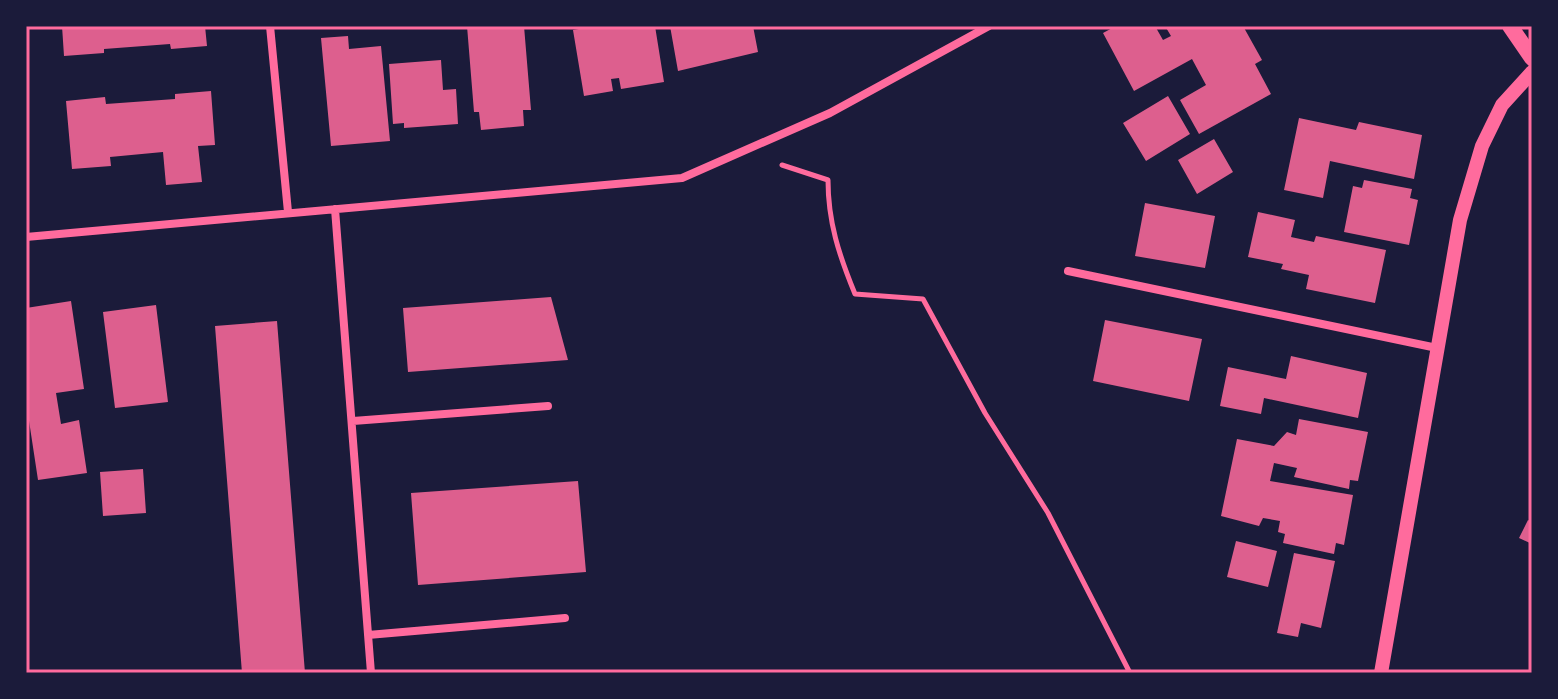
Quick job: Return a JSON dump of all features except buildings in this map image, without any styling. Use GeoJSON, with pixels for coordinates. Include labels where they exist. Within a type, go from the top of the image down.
{"type":"FeatureCollection","features":[{"type":"Feature","properties":{"kind":"main road"},"geometry":{"type":"LineString","coordinates":[[1510,26],[1532,58]]}},
{"type":"Feature","properties":{"kind":"street"},"geometry":{"type":"LineString","coordinates":[[270,26],[288,212]]}},
{"type":"Feature","properties":{"kind":"street"},"geometry":{"type":"LineString","coordinates":[[26,237],[682,178],[830,113],[989,26]]}},
{"type":"Feature","properties":{"kind":"street"},"geometry":{"type":"LineString","coordinates":[[1381,673],[1460,220],[1482,146],[1502,105],[1532,72]]}},
{"type":"Feature","properties":{"kind":"street"},"geometry":{"type":"LineString","coordinates":[[335,209],[371,673]]}},
{"type":"Feature","properties":{"kind":"street"},"geometry":{"type":"LineString","coordinates":[[1068,271],[1437,348]]}},
{"type":"Feature","properties":{"kind":"street"},"geometry":{"type":"LineString","coordinates":[[353,421],[548,406]]}},
{"type":"Feature","properties":{"kind":"street"},"geometry":{"type":"LineString","coordinates":[[368,635],[565,618]]}},
{"type":"Feature","properties":{"kind":"path"},"geometry":{"type":"LineString","coordinates":[[782,165],[828,180],[828,212],[838,253],[855,294],[923,299],[985,413],[1048,513],[1130,673]]}}]}
